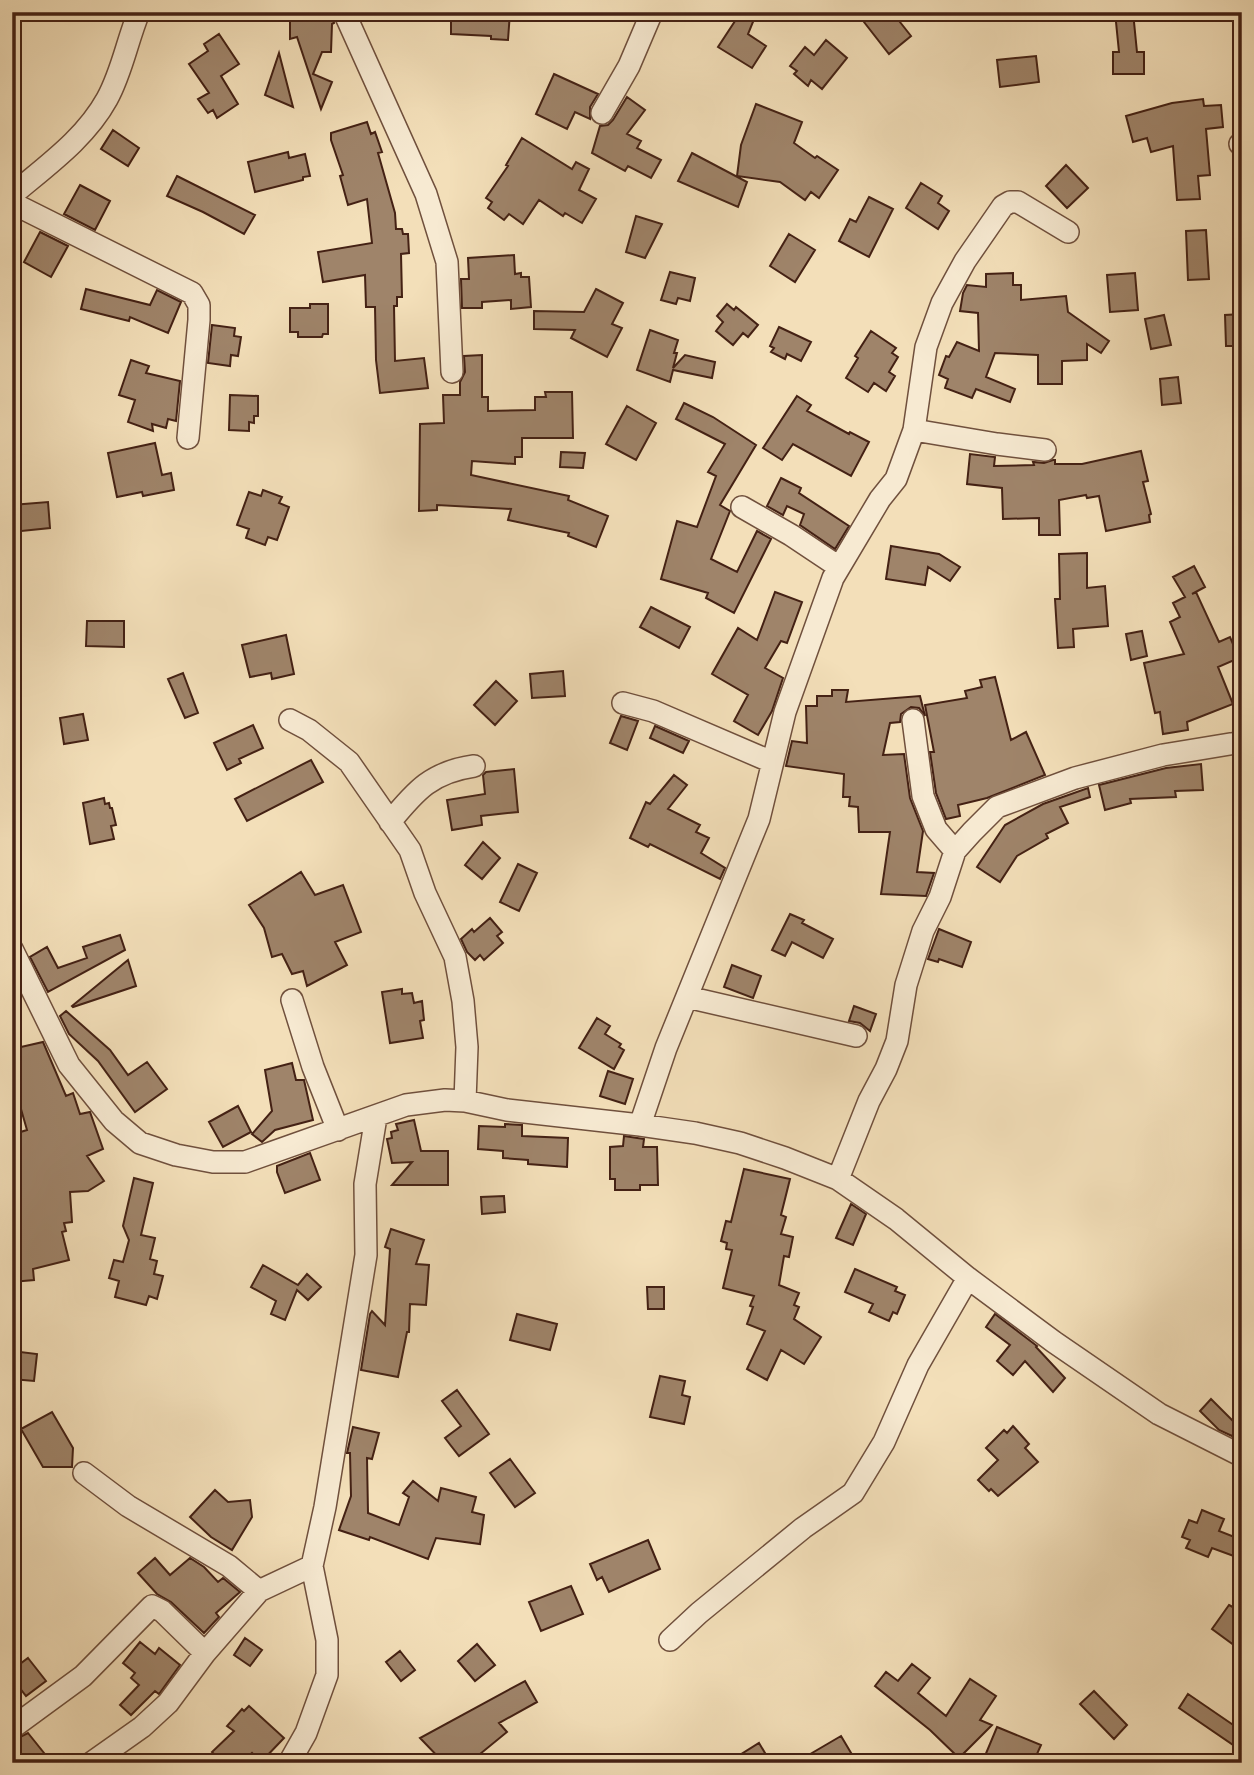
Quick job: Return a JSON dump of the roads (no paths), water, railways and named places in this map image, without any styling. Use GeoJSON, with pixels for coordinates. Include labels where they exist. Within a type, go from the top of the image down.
{"type":"FeatureCollection","features":[{"type":"Feature","properties":{"kind":"street"},"geometry":{"type":"LineString","coordinates":[[12,195],[67,150],[107,100],[139,12]]}},
{"type":"Feature","properties":{"kind":"street"},"geometry":{"type":"LineString","coordinates":[[344,12],[426,194],[447,262],[452,372]]}},
{"type":"Feature","properties":{"kind":"street"},"geometry":{"type":"LineString","coordinates":[[602,113],[629,66],[652,12]]}},
{"type":"Feature","properties":{"kind":"street"},"geometry":{"type":"LineString","coordinates":[[640,1125],[687,997],[759,819],[772,762],[799,673],[839,567],[880,499],[896,479],[914,430],[926,347],[942,303],[965,261],[1003,206],[1010,202],[1018,202],[1068,232]]}},
{"type":"Feature","properties":{"kind":"street"},"geometry":{"type":"LineString","coordinates":[[12,203],[192,293],[199,305],[199,320],[188,438]]}},
{"type":"Feature","properties":{"kind":"street"},"geometry":{"type":"LineString","coordinates":[[914,430],[1045,450]]}},
{"type":"Feature","properties":{"kind":"street"},"geometry":{"type":"LineString","coordinates":[[742,507],[839,567]]}},
{"type":"Feature","properties":{"kind":"street"},"geometry":{"type":"LineString","coordinates":[[623,703],[653,711],[772,762]]}},
{"type":"Feature","properties":{"kind":"street"},"geometry":{"type":"LineString","coordinates":[[290,720],[309,730],[349,762],[411,850],[425,893],[455,957],[463,1001],[467,1047],[465,1101]]}},
{"type":"Feature","properties":{"kind":"street"},"geometry":{"type":"LineString","coordinates":[[914,720],[923,796],[936,829],[955,851]]}},
{"type":"Feature","properties":{"kind":"street"},"geometry":{"type":"LineString","coordinates":[[838,1179],[869,1101],[897,1041],[913,959],[940,897],[955,851],[986,816],[997,807],[1075,778],[1163,755],[1242,740]]}},
{"type":"Feature","properties":{"kind":"street"},"geometry":{"type":"LineString","coordinates":[[390,822],[430,779],[455,769],[474,766]]}},
{"type":"Feature","properties":{"kind":"street"},"geometry":{"type":"LineString","coordinates":[[12,949],[69,1065],[114,1121],[139,1143],[176,1155],[214,1162],[245,1162],[406,1105],[465,1101],[508,1110],[695,1133],[740,1143],[838,1179],[896,1219],[968,1278],[1054,1342],[1159,1414],[1242,1456]]}},
{"type":"Feature","properties":{"kind":"street"},"geometry":{"type":"LineString","coordinates":[[687,997],[856,1036]]}},
{"type":"Feature","properties":{"kind":"street"},"geometry":{"type":"LineString","coordinates":[[292,1000],[313,1067],[338,1130]]}},
{"type":"Feature","properties":{"kind":"street"},"geometry":{"type":"LineString","coordinates":[[291,1762],[306,1733],[327,1675],[327,1640],[312,1566],[326,1507],[366,1255],[365,1184],[376,1117]]}},
{"type":"Feature","properties":{"kind":"street"},"geometry":{"type":"LineString","coordinates":[[670,1640],[803,1528],[853,1493],[884,1442],[918,1365],[968,1278]]}},
{"type":"Feature","properties":{"kind":"street"},"geometry":{"type":"LineString","coordinates":[[84,1473],[128,1506],[229,1566],[260,1591]]}},
{"type":"Feature","properties":{"kind":"street"},"geometry":{"type":"LineString","coordinates":[[91,1763],[142,1727],[168,1703],[205,1653],[260,1591],[312,1566]]}},
{"type":"Feature","properties":{"kind":"street"},"geometry":{"type":"LineString","coordinates":[[12,1728],[83,1676],[152,1606],[162,1611],[205,1653]]}}]}
